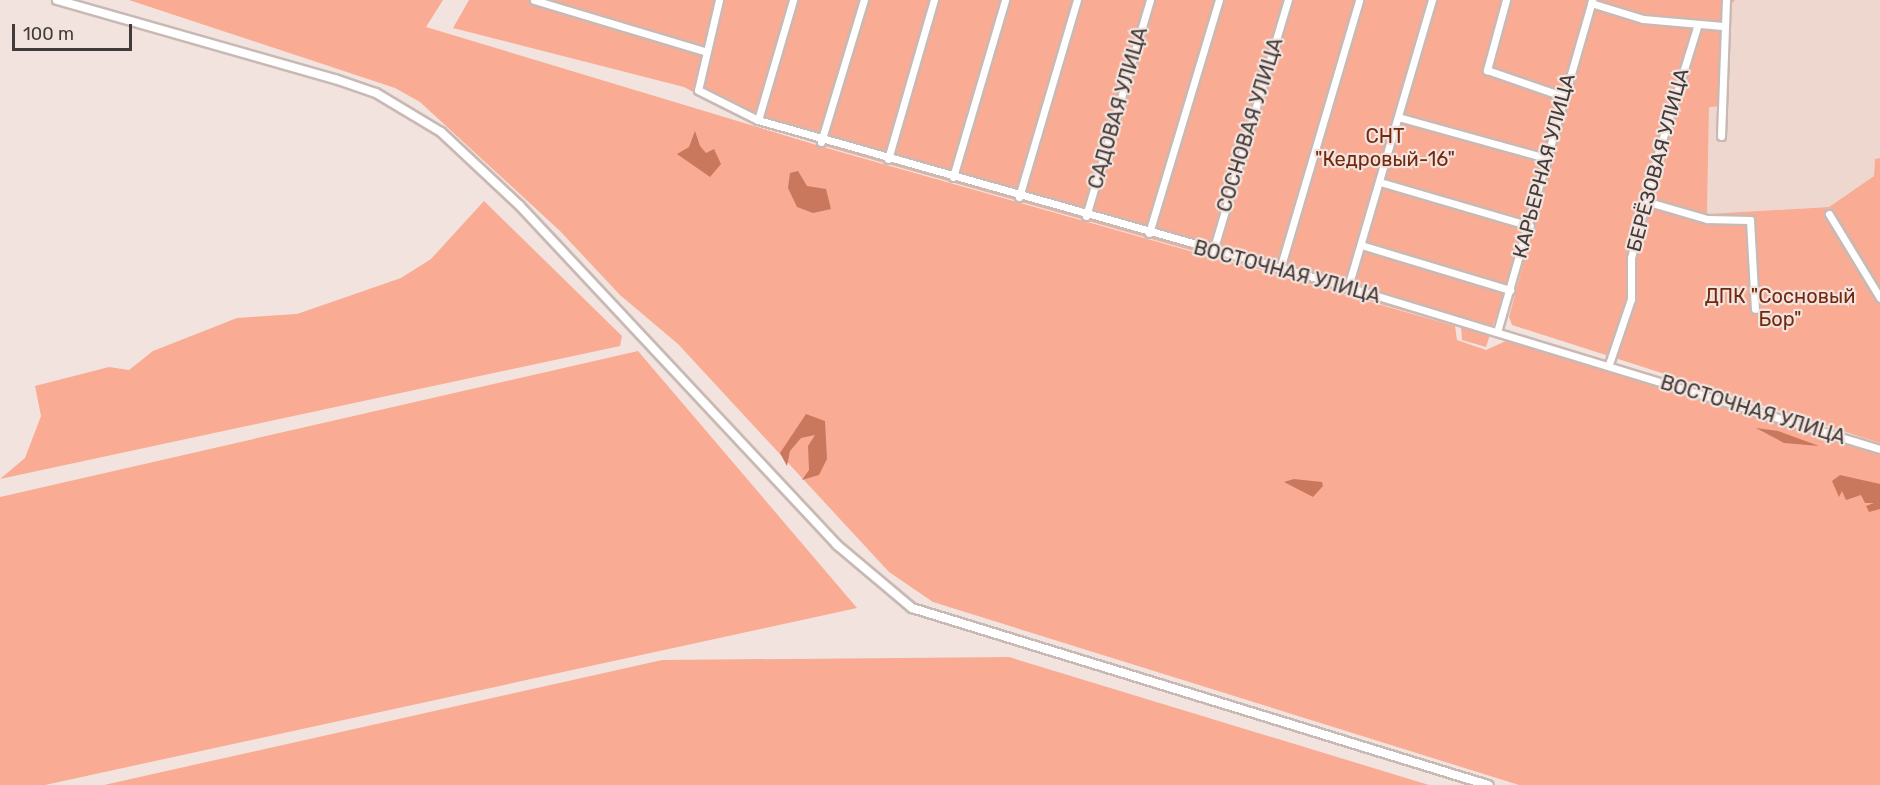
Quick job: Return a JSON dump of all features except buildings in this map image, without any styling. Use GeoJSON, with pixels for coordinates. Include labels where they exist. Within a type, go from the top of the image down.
{"type":"FeatureCollection","features":[{"type":"Feature","properties":{"kind":"street"},"geometry":{"type":"LineString","coordinates":[[57,0],[355,86],[441,132],[528,214],[837,544],[912,608],[1488,785]]}},
{"type":"Feature","properties":{"kind":"street"},"geometry":{"type":"LineString","coordinates":[[534,0],[704,51],[719,0]]}},
{"type":"Feature","properties":{"kind":"street"},"geometry":{"type":"LineString","coordinates":[[758,120],[793,0]]}},
{"type":"Feature","properties":{"kind":"street"},"geometry":{"type":"LineString","coordinates":[[821,142],[864,0]]}},
{"type":"Feature","properties":{"kind":"street"},"geometry":{"type":"LineString","coordinates":[[888,159],[934,0]]}},
{"type":"Feature","properties":{"kind":"street"},"geometry":{"type":"LineString","coordinates":[[953,177],[1005,0]]}},
{"type":"Feature","properties":{"kind":"street"},"geometry":{"type":"LineString","coordinates":[[1019,197],[1077,0]]}},
{"type":"Feature","properties":{"kind":"street","name":"САДОВАЯ УЛИЦА"},"geometry":{"type":"LineString","coordinates":[[1086,216],[1150,0]]}},
{"type":"Feature","properties":{"kind":"street"},"geometry":{"type":"LineString","coordinates":[[1149,234],[1219,0]]}},
{"type":"Feature","properties":{"kind":"street","name":"СОСНОВАЯ УЛИЦА"},"geometry":{"type":"LineString","coordinates":[[1213,251],[1288,0]]}},
{"type":"Feature","properties":{"kind":"street"},"geometry":{"type":"LineString","coordinates":[[1280,269],[1359,0]]}},
{"type":"Feature","properties":{"kind":"street"},"geometry":{"type":"LineString","coordinates":[[1348,287],[1432,0]]}},
{"type":"Feature","properties":{"kind":"street"},"geometry":{"type":"LineString","coordinates":[[1506,0],[1487,69],[1562,96]]}},
{"type":"Feature","properties":{"kind":"street"},"geometry":{"type":"LineString","coordinates":[[1721,136],[1723,26],[1726,0]]}},
{"type":"Feature","properties":{"kind":"street"},"geometry":{"type":"LineString","coordinates":[[1591,2],[1643,19],[1697,27],[1723,26]]}},
{"type":"Feature","properties":{"kind":"street","name":"КАРЬЕРНАЯ УЛИЦА"},"geometry":{"type":"LineString","coordinates":[[1497,332],[1530,226],[1562,96],[1591,2]]}},
{"type":"Feature","properties":{"kind":"street","name":"БЕРЁЗОВАЯ УЛИЦА"},"geometry":{"type":"LineString","coordinates":[[1609,364],[1631,299],[1631,258],[1645,201],[1697,27]]}},
{"type":"Feature","properties":{"kind":"street","name":"ВОСТОЧНАЯ УЛИЦА"},"geometry":{"type":"LineString","coordinates":[[704,51],[698,90],[758,120],[821,142],[1348,287],[1609,364],[1880,449]]}},
{"type":"Feature","properties":{"kind":"street"},"geometry":{"type":"LineString","coordinates":[[1398,117],[1546,158]]}},
{"type":"Feature","properties":{"kind":"street"},"geometry":{"type":"LineString","coordinates":[[1380,182],[1530,226]]}},
{"type":"Feature","properties":{"kind":"street"},"geometry":{"type":"LineString","coordinates":[[1645,201],[1707,219],[1750,220],[1755,309]]}},
{"type":"Feature","properties":{"kind":"street"},"geometry":{"type":"LineString","coordinates":[[1828,214],[1880,298]]}},
{"type":"Feature","properties":{"kind":"street"},"geometry":{"type":"LineString","coordinates":[[1361,245],[1510,290]]}},
{"type":"Feature","properties":{"kind":"shaded area"},"geometry":{"type":"Polygon","coordinates":[[[1735,0],[1880,0],[1880,158],[1875,159],[1874,176],[1829,207],[1707,214],[1709,107],[1727,106],[1727,10],[1735,0]]]}},
{"type":"Feature","properties":{"kind":"shaded area"},"geometry":{"type":"Polygon","coordinates":[[[695,131],[700,146],[706,153],[714,149],[721,164],[710,177],[677,154],[689,147],[695,131]]]}},
{"type":"Feature","properties":{"kind":"shaded area"},"geometry":{"type":"Polygon","coordinates":[[[798,171],[807,186],[826,189],[831,209],[813,213],[797,207],[788,188],[790,173],[798,171]]]}},
{"type":"Feature","properties":{"kind":"shaded area"},"geometry":{"type":"Polygon","coordinates":[[[806,414],[825,421],[827,459],[819,475],[802,480],[809,470],[808,446],[815,435],[801,438],[790,451],[787,466],[780,453],[806,414]]]}},
{"type":"Feature","properties":{"kind":"shaded area"},"geometry":{"type":"Polygon","coordinates":[[[1756,428],[1778,431],[1819,446],[1784,443],[1756,428]]]}},
{"type":"Feature","properties":{"kind":"shaded area"},"geometry":{"type":"Polygon","coordinates":[[[1840,475],[1880,484],[1880,509],[1869,512],[1866,506],[1874,503],[1865,503],[1861,495],[1846,500],[1842,491],[1839,497],[1832,481],[1840,475]]]}},
{"type":"Feature","properties":{"kind":"shaded area"},"geometry":{"type":"Polygon","coordinates":[[[1294,479],[1322,482],[1323,486],[1313,497],[1284,482],[1294,479]]]}},
{"type":"Feature","properties":{"kind":"green space"},"geometry":{"type":"Polygon","coordinates":[[[129,0],[443,0],[426,27],[830,149],[1455,326],[1457,340],[1486,350],[1508,340],[1880,455],[1880,785],[1519,785],[933,602],[889,572],[678,344],[620,295],[560,231],[420,102],[395,88],[129,0]]]}},
{"type":"Feature","properties":{"kind":"green space","name":"СНТ \"Кедровый-16\""},"geometry":{"type":"Polygon","coordinates":[[[469,0],[1735,0],[1727,10],[1728,106],[1709,107],[1707,214],[1829,207],[1874,176],[1875,159],[1880,158],[1880,443],[1512,325],[1509,317],[1569,92],[1559,90],[1530,213],[1486,347],[1462,340],[1461,327],[824,146],[745,120],[684,87],[453,28],[469,0]]]}},
{"type":"Feature","properties":{"kind":"green space"},"geometry":{"type":"Polygon","coordinates":[[[484,201],[622,336],[620,346],[0,479],[25,458],[41,416],[35,386],[109,367],[129,370],[153,351],[237,318],[297,314],[401,278],[431,259],[484,201]]]}},
{"type":"Feature","properties":{"kind":"green space"},"geometry":{"type":"Polygon","coordinates":[[[638,351],[857,608],[45,785],[0,785],[0,497],[638,351]]]}},
{"type":"Feature","properties":{"kind":"green space"},"geometry":{"type":"Polygon","coordinates":[[[1009,657],[1429,785],[104,785],[662,660],[1009,657]]]}},
{"type":"Feature","properties":{"kind":"park label","name":"ДПК \"Сосновый Бор\""},"geometry":{"type":"Point","coordinates":[1780,308]}}]}
